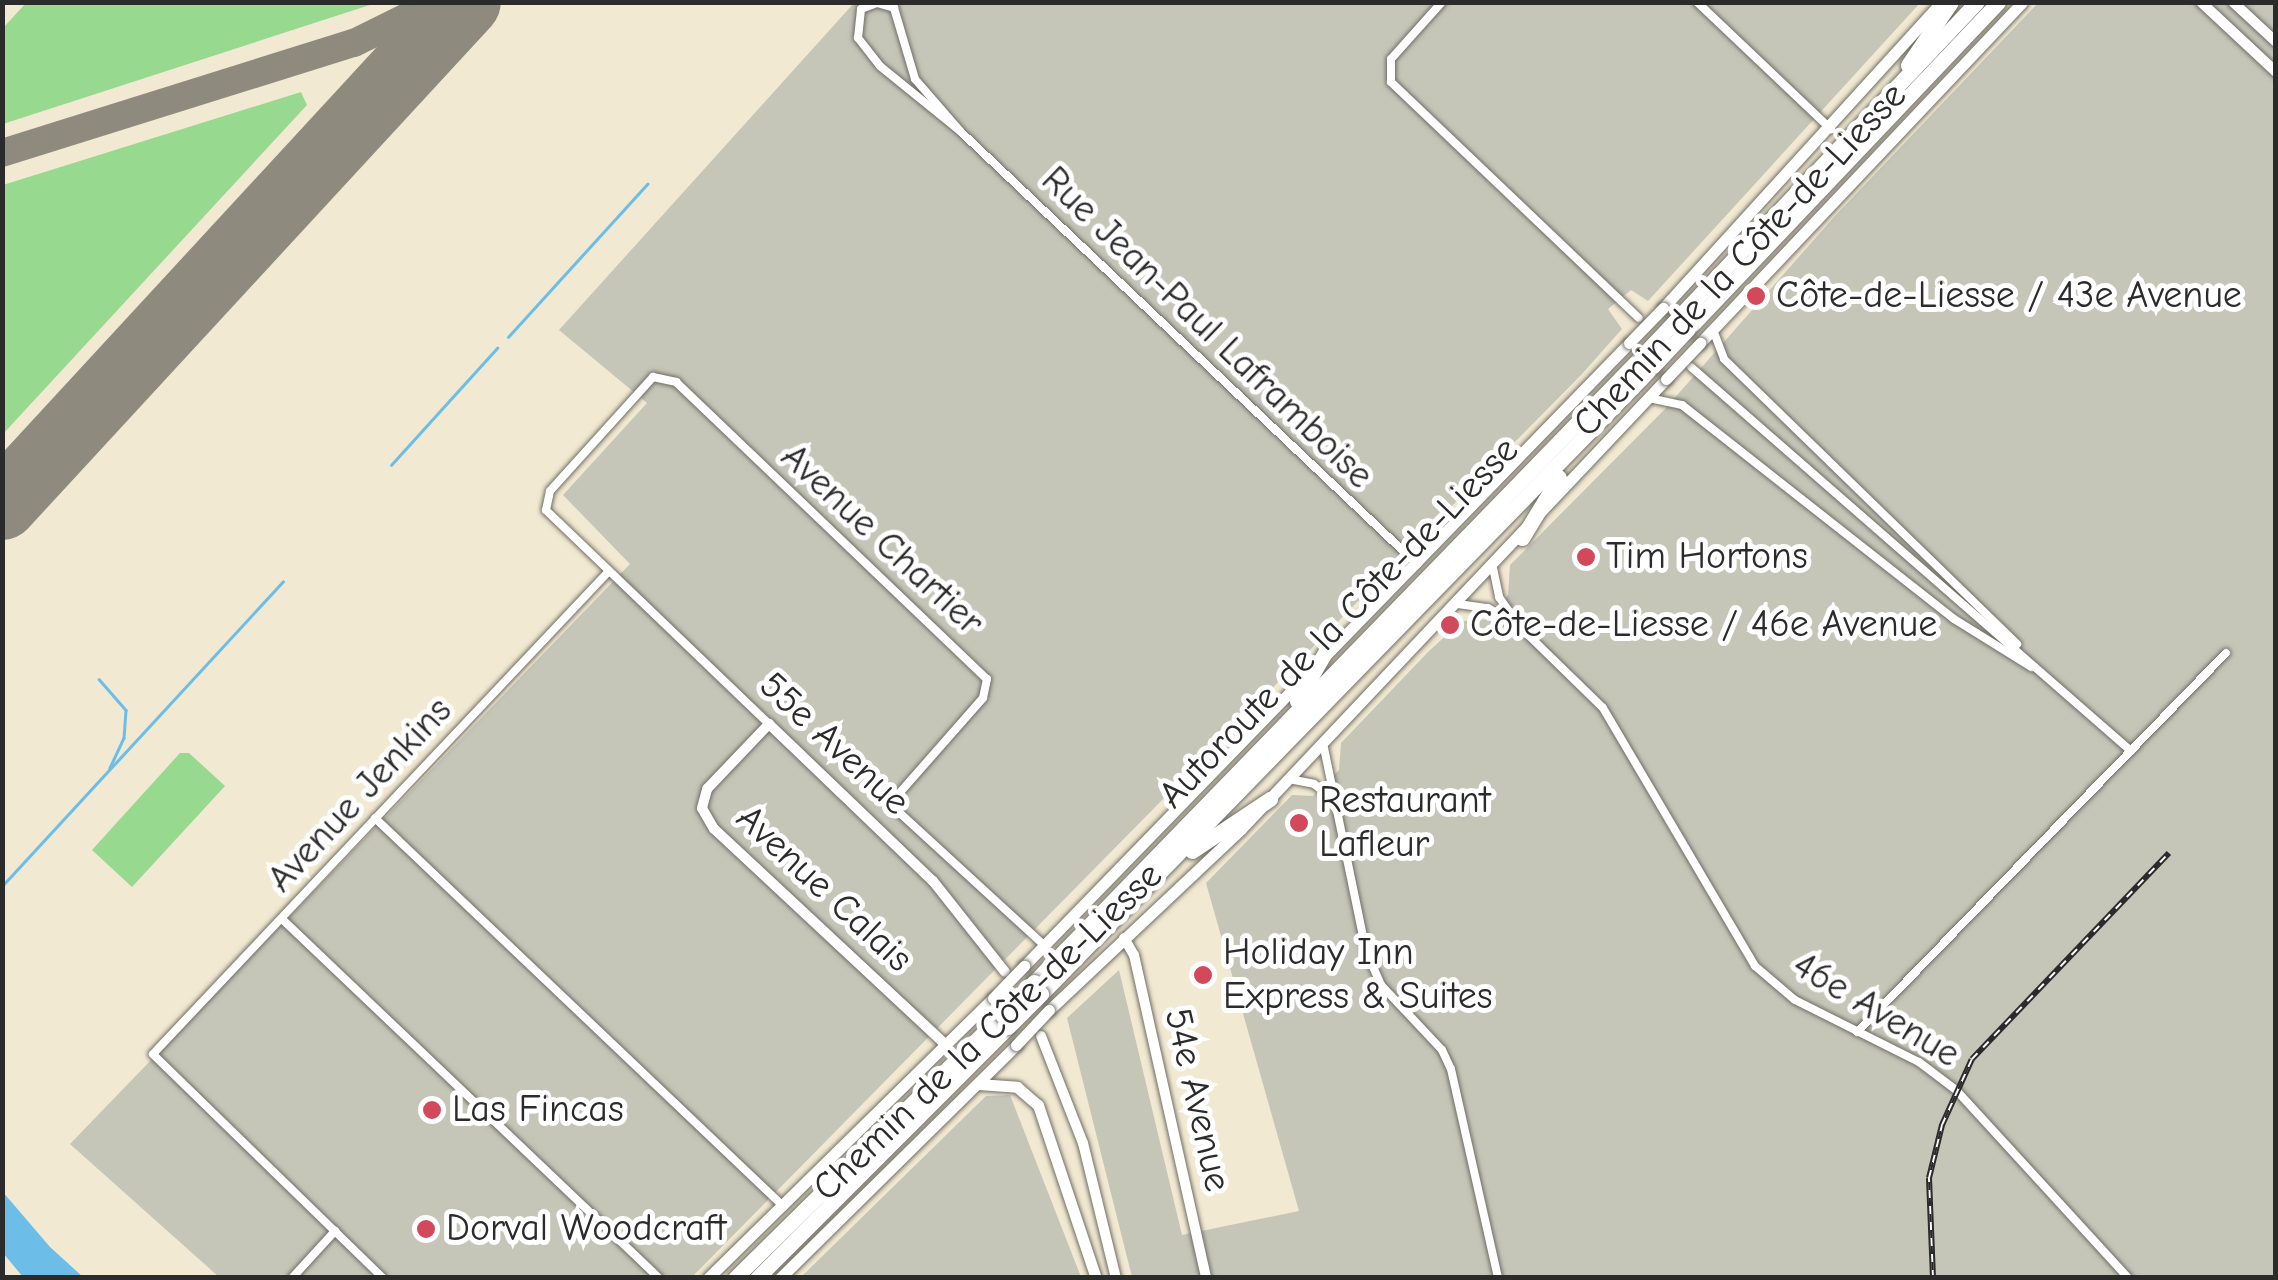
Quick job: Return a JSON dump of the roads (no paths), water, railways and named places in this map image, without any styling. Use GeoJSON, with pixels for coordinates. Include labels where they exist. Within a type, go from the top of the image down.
{"type":"FeatureCollection","features":[{"type":"Feature","properties":{"kind":"highway"},"geometry":{"type":"LineString","coordinates":[[1879,106],[1951,2]]}},
{"type":"Feature","properties":{"kind":"highway","name":"Autoroute de la Côte-de-Liesse"},"geometry":{"type":"LineString","coordinates":[[1681,325],[1978,2]]}},
{"type":"Feature","properties":{"kind":"highway","name":"Autoroute de la Côte-de-Liesse"},"geometry":{"type":"LineString","coordinates":[[1038,988],[1263,747],[1998,2]]}},
{"type":"Feature","properties":{"kind":"highway","name":"Autoroute de la Côte-de-Liesse"},"geometry":{"type":"LineString","coordinates":[[756,1278],[1038,988],[1160,874],[1598,424],[1647,361]]}},
{"type":"Feature","properties":{"kind":"highway"},"geometry":{"type":"LineString","coordinates":[[1522,538],[1598,424]]}},
{"type":"Feature","properties":{"kind":"highway"},"geometry":{"type":"LineString","coordinates":[[1263,747],[1315,676],[1326,649]]}},
{"type":"Feature","properties":{"kind":"highway"},"geometry":{"type":"LineString","coordinates":[[1160,874],[1270,799]]}},
{"type":"Feature","properties":{"kind":"highway","name":"Autoroute de la Côte-de-Liesse"},"geometry":{"type":"LineString","coordinates":[[735,1278],[1005,1021]]}},
{"type":"Feature","properties":{"kind":"main road","name":"Chemin de la Côte-de-Liesse"},"geometry":{"type":"LineString","coordinates":[[708,1278],[946,1046],[1326,649],[1417,564],[1831,128],[1941,2]]}},
{"type":"Feature","properties":{"kind":"main road","name":"Chemin de la Côte-de-Liesse"},"geometry":{"type":"LineString","coordinates":[[780,1278],[1289,780],[1522,538],[1713,328],[2022,2]]}},
{"type":"Feature","properties":{"kind":"main road"},"geometry":{"type":"LineString","coordinates":[[978,1084],[1017,1087],[1038,1105],[1096,1278]]}},
{"type":"Feature","properties":{"kind":"street"},"geometry":{"type":"LineString","coordinates":[[1442,2],[1387,68],[1396,88],[1639,318]]}},
{"type":"Feature","properties":{"kind":"street"},"geometry":{"type":"LineString","coordinates":[[1697,2],[1831,128]]}},
{"type":"Feature","properties":{"kind":"street"},"geometry":{"type":"LineString","coordinates":[[2202,2],[2276,72]]}},
{"type":"Feature","properties":{"kind":"street"},"geometry":{"type":"LineString","coordinates":[[2233,2],[2276,42]]}},
{"type":"Feature","properties":{"kind":"street","name":"Rue Jean-Paul Laframboise"},"geometry":{"type":"LineString","coordinates":[[960,131],[916,78],[894,8],[877,3],[861,10],[858,38],[880,66],[960,131],[1417,564]]}},
{"type":"Feature","properties":{"kind":"street"},"geometry":{"type":"LineString","coordinates":[[1713,328],[1719,354],[2052,680]]}},
{"type":"Feature","properties":{"kind":"street"},"geometry":{"type":"LineString","coordinates":[[1690,368],[2131,751]]}},
{"type":"Feature","properties":{"kind":"street","name":"Avenue Chartier"},"geometry":{"type":"LineString","coordinates":[[608,572],[552,519],[545,497],[648,381],[667,376],[988,679],[983,698],[890,804],[1045,946]]}},
{"type":"Feature","properties":{"kind":"street"},"geometry":{"type":"LineString","coordinates":[[1649,398],[1682,405],[1954,619],[2052,680]]}},
{"type":"Feature","properties":{"kind":"street","name":"46e Avenue"},"geometry":{"type":"LineString","coordinates":[[1493,568],[1499,597],[1519,626],[1604,708],[1755,966],[1795,1000],[1918,1062],[1956,1090],[2128,1278]]}},
{"type":"Feature","properties":{"kind":"street","name":"55e Avenue"},"geometry":{"type":"LineString","coordinates":[[608,572],[925,873],[1004,972]]}},
{"type":"Feature","properties":{"kind":"street","name":"Avenue Jenkins"},"geometry":{"type":"LineString","coordinates":[[335,1231],[153,1054],[608,572]]}},
{"type":"Feature","properties":{"kind":"street","name":"46e Avenue"},"geometry":{"type":"LineString","coordinates":[[1458,604],[1488,608],[1519,626]]}},
{"type":"Feature","properties":{"kind":"street"},"geometry":{"type":"LineString","coordinates":[[1857,1032],[2226,653]]}},
{"type":"Feature","properties":{"kind":"street","name":"Avenue Calais"},"geometry":{"type":"LineString","coordinates":[[770,724],[708,789],[704,815],[946,1046]]}},
{"type":"Feature","properties":{"kind":"street"},"geometry":{"type":"LineString","coordinates":[[1323,744],[1373,971],[1451,1069],[1498,1278]]}},
{"type":"Feature","properties":{"kind":"street"},"geometry":{"type":"LineString","coordinates":[[1289,780],[1314,784],[1332,798]]}},
{"type":"Feature","properties":{"kind":"street"},"geometry":{"type":"LineString","coordinates":[[374,818],[784,1207]]}},
{"type":"Feature","properties":{"kind":"street"},"geometry":{"type":"LineString","coordinates":[[282,919],[659,1278]]}},
{"type":"Feature","properties":{"kind":"street","name":"54e Avenue"},"geometry":{"type":"LineString","coordinates":[[1124,938],[1134,955],[1206,1278]]}},
{"type":"Feature","properties":{"kind":"street"},"geometry":{"type":"LineString","coordinates":[[1041,1036],[1070,1101],[1116,1278]]}},
{"type":"Feature","properties":{"kind":"street"},"geometry":{"type":"LineString","coordinates":[[292,1278],[335,1231],[383,1278]]}},
{"type":"Feature","properties":{"kind":"water"},"geometry":{"type":"Polygon","coordinates":[[[2,1191],[50,1247],[83,1277],[23,1277],[3,1253],[2,1191]]]}},
{"type":"Feature","properties":{"kind":"waterway"},"geometry":{"type":"LineString","coordinates":[[508,337],[647,184]]}},
{"type":"Feature","properties":{"kind":"waterway"},"geometry":{"type":"LineString","coordinates":[[391,465],[497,348]]}},
{"type":"Feature","properties":{"kind":"waterway"},"geometry":{"type":"LineString","coordinates":[[2,886],[283,582]]}},
{"type":"Feature","properties":{"kind":"waterway"},"geometry":{"type":"LineString","coordinates":[[99,679],[126,710],[124,738],[110,768]]}},
{"type":"Feature","properties":{"kind":"railway"},"geometry":{"type":"LineString","coordinates":[[1933,1278],[1929,1178],[1942,1125],[1972,1059],[2169,853]]}},
{"type":"Feature","properties":{"kind":"place","name":"Côte-de-Liesse / 43e Avenue"},"geometry":{"type":"Point","coordinates":[1756,296]}},
{"type":"Feature","properties":{"kind":"place","name":"Tim Hortons"},"geometry":{"type":"Point","coordinates":[1586,557]}},
{"type":"Feature","properties":{"kind":"place","name":"Côte-de-Liesse / 46e Avenue"},"geometry":{"type":"Point","coordinates":[1450,625]}},
{"type":"Feature","properties":{"kind":"place","name":"Restaurant Lafleur"},"geometry":{"type":"Point","coordinates":[1299,823]}},
{"type":"Feature","properties":{"kind":"place","name":"Holiday Inn Express & Suites"},"geometry":{"type":"Point","coordinates":[1203,975]}},
{"type":"Feature","properties":{"kind":"place","name":"Las Fincas"},"geometry":{"type":"Point","coordinates":[432,1110]}},
{"type":"Feature","properties":{"kind":"place","name":"Dorval Woodcraft"},"geometry":{"type":"Point","coordinates":[426,1229]}}]}
